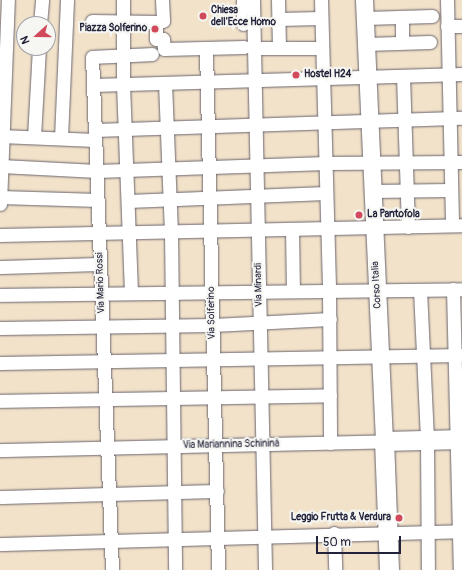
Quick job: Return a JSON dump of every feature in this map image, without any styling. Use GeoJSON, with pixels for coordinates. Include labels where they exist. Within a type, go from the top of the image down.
{"type":"FeatureCollection","features":[{"type":"Feature","properties":{"kind":"main road","name":"Via Mariannina Schininà"},"geometry":{"type":"LineString","coordinates":[[384,441],[460,440]]}},
{"type":"Feature","properties":{"kind":"main road","name":"Corso Italia"},"geometry":{"type":"LineString","coordinates":[[384,441],[389,570]]}},
{"type":"Feature","properties":{"kind":"street"},"geometry":{"type":"LineString","coordinates":[[0,204],[1,136],[8,0]]}},
{"type":"Feature","properties":{"kind":"street"},"geometry":{"type":"LineString","coordinates":[[41,16],[42,0]]}},
{"type":"Feature","properties":{"kind":"street"},"geometry":{"type":"LineString","coordinates":[[61,138],[67,0]]}},
{"type":"Feature","properties":{"kind":"street"},"geometry":{"type":"LineString","coordinates":[[123,0],[122,55],[130,293]]}},
{"type":"Feature","properties":{"kind":"street"},"geometry":{"type":"LineString","coordinates":[[162,0],[156,22],[156,39],[163,39],[164,49],[206,52],[249,48],[322,48]]}},
{"type":"Feature","properties":{"kind":"street"},"geometry":{"type":"LineString","coordinates":[[243,0],[243,24]]}},
{"type":"Feature","properties":{"kind":"street","name":"Via Minardi"},"geometry":{"type":"LineString","coordinates":[[253,0],[249,48],[255,80],[260,397],[265,570]]}},
{"type":"Feature","properties":{"kind":"street"},"geometry":{"type":"LineString","coordinates":[[278,0],[279,48]]}},
{"type":"Feature","properties":{"kind":"street"},"geometry":{"type":"LineString","coordinates":[[321,0],[330,289],[330,442]]}},
{"type":"Feature","properties":{"kind":"street","name":"Corso Italia"},"geometry":{"type":"LineString","coordinates":[[364,0],[384,441]]}},
{"type":"Feature","properties":{"kind":"street"},"geometry":{"type":"LineString","coordinates":[[0,234],[327,229],[457,225],[455,194],[456,118],[448,75],[447,0]]}},
{"type":"Feature","properties":{"kind":"street"},"geometry":{"type":"LineString","coordinates":[[365,18],[432,16]]}},
{"type":"Feature","properties":{"kind":"street"},"geometry":{"type":"LineString","coordinates":[[402,17],[402,42]]}},
{"type":"Feature","properties":{"kind":"street"},"geometry":{"type":"LineString","coordinates":[[279,19],[321,18]]}},
{"type":"Feature","properties":{"kind":"street"},"geometry":{"type":"LineString","coordinates":[[92,21],[157,21]]}},
{"type":"Feature","properties":{"kind":"street"},"geometry":{"type":"LineString","coordinates":[[447,26],[462,26]]}},
{"type":"Feature","properties":{"kind":"street"},"geometry":{"type":"LineString","coordinates":[[366,44],[430,42]]}},
{"type":"Feature","properties":{"kind":"street","name":"Via Solferino"},"geometry":{"type":"LineString","coordinates":[[206,52],[218,570]]}},
{"type":"Feature","properties":{"kind":"street","name":"Via Mario Rossi"},"geometry":{"type":"LineString","coordinates":[[112,570],[92,57],[152,54]]}},
{"type":"Feature","properties":{"kind":"street"},"geometry":{"type":"LineString","coordinates":[[34,137],[39,56]]}},
{"type":"Feature","properties":{"kind":"street"},"geometry":{"type":"LineString","coordinates":[[94,85],[462,74]]}},
{"type":"Feature","properties":{"kind":"street"},"geometry":{"type":"LineString","coordinates":[[403,76],[408,227]]}},
{"type":"Feature","properties":{"kind":"street"},"geometry":{"type":"LineString","coordinates":[[165,83],[171,232],[175,570]]}},
{"type":"Feature","properties":{"kind":"street"},"geometry":{"type":"LineString","coordinates":[[1,136],[61,138],[95,135],[125,129],[325,121],[456,118]]}},
{"type":"Feature","properties":{"kind":"street"},"geometry":{"type":"LineString","coordinates":[[1,166],[97,171],[326,163],[456,162]]}},
{"type":"Feature","properties":{"kind":"street"},"geometry":{"type":"LineString","coordinates":[[372,191],[407,191],[455,194]]}},
{"type":"Feature","properties":{"kind":"street"},"geometry":{"type":"LineString","coordinates":[[128,201],[210,196],[326,193]]}},
{"type":"Feature","properties":{"kind":"street"},"geometry":{"type":"LineString","coordinates":[[0,197],[98,200]]}},
{"type":"Feature","properties":{"kind":"street"},"geometry":{"type":"LineString","coordinates":[[292,229],[293,290]]}},
{"type":"Feature","properties":{"kind":"street"},"geometry":{"type":"LineString","coordinates":[[0,267],[100,264]]}},
{"type":"Feature","properties":{"kind":"street"},"geometry":{"type":"LineString","coordinates":[[0,295],[330,289],[458,289],[461,531],[460,570]]}},
{"type":"Feature","properties":{"kind":"street"},"geometry":{"type":"LineString","coordinates":[[420,290],[427,440],[428,570]]}},
{"type":"Feature","properties":{"kind":"street"},"geometry":{"type":"LineString","coordinates":[[0,328],[213,325],[330,319]]}},
{"type":"Feature","properties":{"kind":"street"},"geometry":{"type":"LineString","coordinates":[[0,363],[172,358],[458,355]]}},
{"type":"Feature","properties":{"kind":"street"},"geometry":{"type":"LineString","coordinates":[[0,401],[330,395]]}},
{"type":"Feature","properties":{"kind":"street","name":"Via Mariannina Schininà"},"geometry":{"type":"LineString","coordinates":[[0,450],[384,441]]}},
{"type":"Feature","properties":{"kind":"street"},"geometry":{"type":"LineString","coordinates":[[0,497],[217,491]]}},
{"type":"Feature","properties":{"kind":"street"},"geometry":{"type":"LineString","coordinates":[[0,544],[334,533],[461,531]]}},
{"type":"Feature","properties":{"kind":"street"},"geometry":{"type":"LineString","coordinates":[[334,533],[335,570]]}},
{"type":"Feature","properties":{"kind":"place","name":"Chiesa dell'Ecce Homo"},"geometry":{"type":"Point","coordinates":[203,16]}},
{"type":"Feature","properties":{"kind":"place","name":"Piazza Solferino"},"geometry":{"type":"Point","coordinates":[155,29]}},
{"type":"Feature","properties":{"kind":"place","name":"Hostel H24"},"geometry":{"type":"Point","coordinates":[296,75]}},
{"type":"Feature","properties":{"kind":"place","name":"La Pantofola"},"geometry":{"type":"Point","coordinates":[359,215]}},
{"type":"Feature","properties":{"kind":"place","name":"Leggio Frutta & Verdura"},"geometry":{"type":"Point","coordinates":[399,518]}}]}
